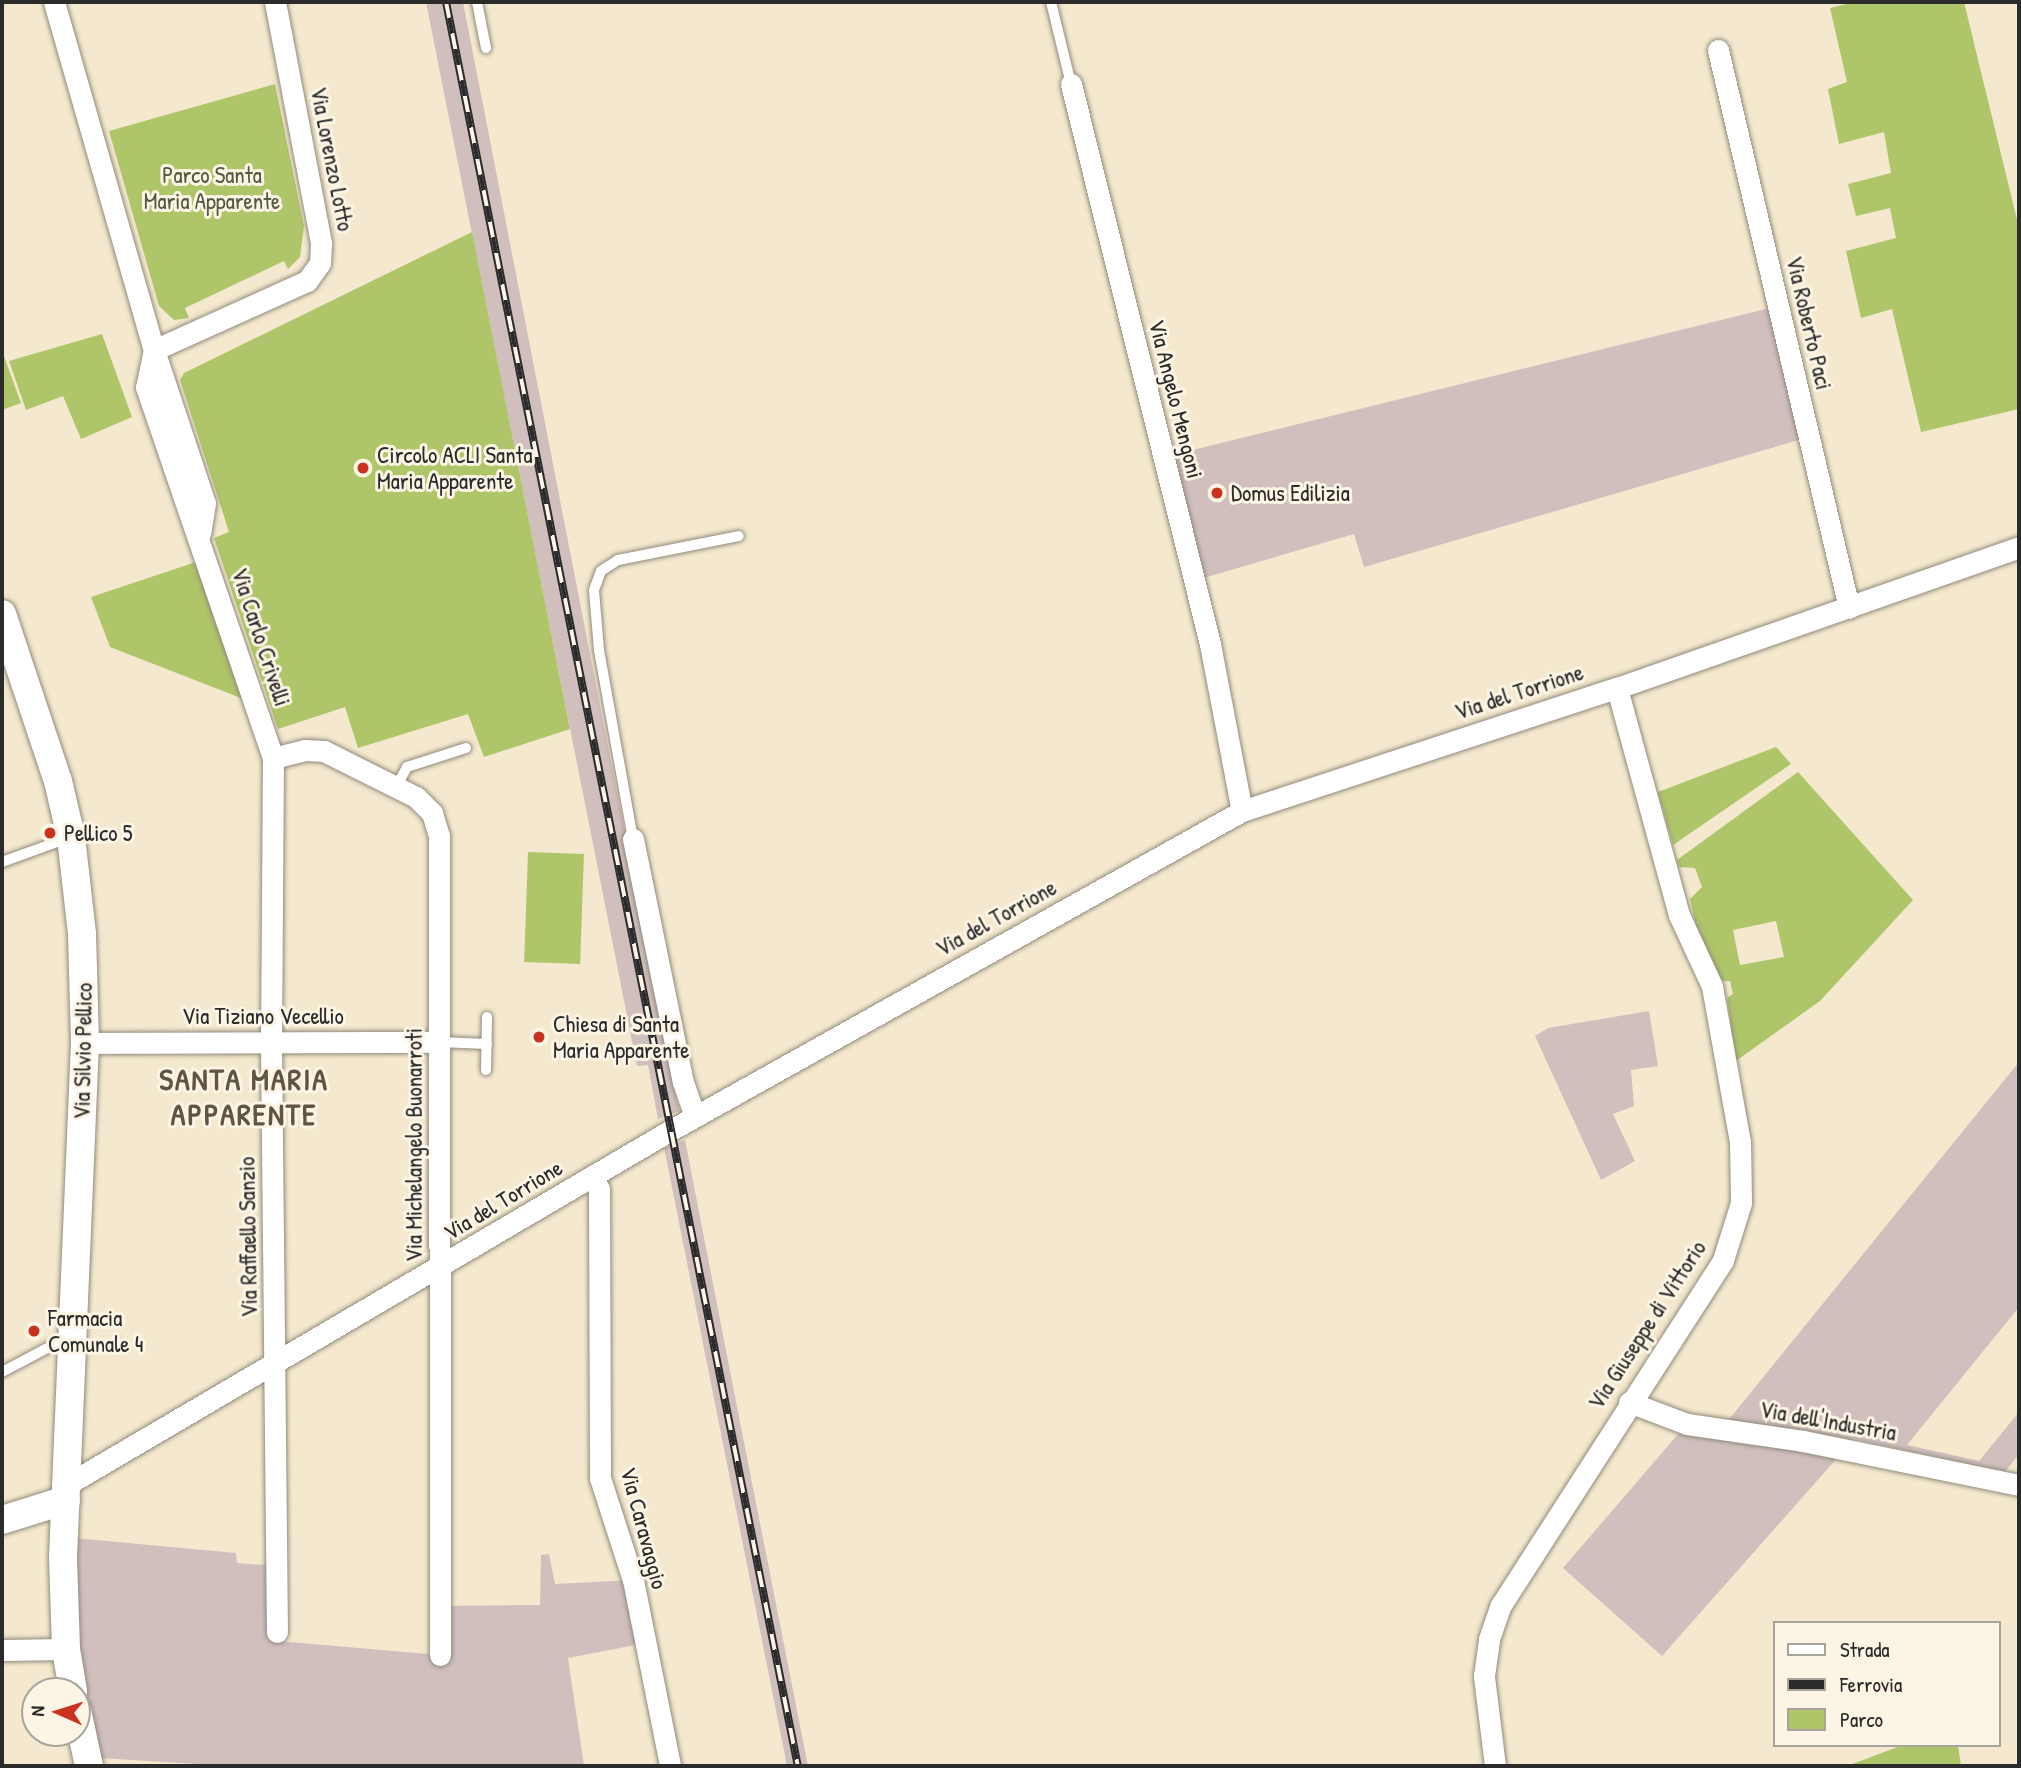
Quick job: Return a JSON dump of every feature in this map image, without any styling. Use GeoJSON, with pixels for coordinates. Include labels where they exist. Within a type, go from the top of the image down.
{"type":"FeatureCollection","features":[{"type":"Feature","properties":{"kind":"main road","name":"Via Silvio Pellico"},"geometry":{"type":"LineString","coordinates":[[2,614],[58,781],[71,837],[82,934],[85,1043],[67,1492],[66,1649],[71,1677]]}},
{"type":"Feature","properties":{"kind":"main road"},"geometry":{"type":"LineString","coordinates":[[2,1520],[67,1492]]}},
{"type":"Feature","properties":{"kind":"main road"},"geometry":{"type":"LineString","coordinates":[[85,1747],[89,1766]]}},
{"type":"Feature","properties":{"kind":"street","name":"Via Carlo Crivelli"},"geometry":{"type":"LineString","coordinates":[[54,2],[154,349],[205,503],[200,533],[274,758]]}},
{"type":"Feature","properties":{"kind":"street","name":"Via Lorenzo Lotto"},"geometry":{"type":"LineString","coordinates":[[154,349],[307,281],[320,263],[321,243],[275,2]]}},
{"type":"Feature","properties":{"kind":"street","name":"Via Roberto Paci"},"geometry":{"type":"LineString","coordinates":[[1718,50],[1849,608]]}},
{"type":"Feature","properties":{"kind":"street","name":"Via Angelo Mengoni"},"geometry":{"type":"LineString","coordinates":[[1071,84],[1210,644],[1242,811]]}},
{"type":"Feature","properties":{"kind":"street","name":"Via del Torrione"},"geometry":{"type":"LineString","coordinates":[[67,1492],[276,1363],[440,1269],[695,1116],[1242,811],[1617,688],[2019,547]]}},
{"type":"Feature","properties":{"kind":"street","name":"Via Giuseppe di Vittorio"},"geometry":{"type":"LineString","coordinates":[[1495,1766],[1484,1676],[1496,1618],[1520,1573],[1723,1260],[1734,1233],[1743,1174],[1712,986],[1679,915],[1617,688]]}},
{"type":"Feature","properties":{"kind":"street","name":"Via Michelangelo Buonarroti"},"geometry":{"type":"LineString","coordinates":[[274,758],[305,750],[324,751],[424,804],[439,835],[440,1655]]}},
{"type":"Feature","properties":{"kind":"street","name":"Via Raffaello Sanzio"},"geometry":{"type":"LineString","coordinates":[[274,758],[271,1043],[277,1632]]}},
{"type":"Feature","properties":{"kind":"street"},"geometry":{"type":"LineString","coordinates":[[633,839],[683,1082],[695,1116]]}},
{"type":"Feature","properties":{"kind":"street","name":"Via Tiziano Vecellio"},"geometry":{"type":"LineString","coordinates":[[85,1043],[440,1042]]}},
{"type":"Feature","properties":{"kind":"street","name":"Via Caravaggio"},"geometry":{"type":"LineString","coordinates":[[592,1176],[599,1189],[600,1478],[633,1580],[670,1766]]}},
{"type":"Feature","properties":{"kind":"street","name":"Via dell'Industria"},"geometry":{"type":"LineString","coordinates":[[1629,1402],[1687,1424],[1803,1441],[2019,1485]]}},
{"type":"Feature","properties":{"kind":"street"},"geometry":{"type":"LineString","coordinates":[[2,1650],[66,1649]]}},
{"type":"Feature","properties":{"kind":"lane"},"geometry":{"type":"LineString","coordinates":[[477,2],[486,48]]}},
{"type":"Feature","properties":{"kind":"lane","name":"Via Angelo Mengoni"},"geometry":{"type":"LineString","coordinates":[[1051,2],[1071,84]]}},
{"type":"Feature","properties":{"kind":"lane"},"geometry":{"type":"LineString","coordinates":[[633,839],[599,650],[594,590],[601,571],[618,560],[739,536]]}},
{"type":"Feature","properties":{"kind":"lane"},"geometry":{"type":"LineString","coordinates":[[396,787],[407,767],[466,748]]}},
{"type":"Feature","properties":{"kind":"lane"},"geometry":{"type":"LineString","coordinates":[[2,862],[71,837]]}},
{"type":"Feature","properties":{"kind":"lane"},"geometry":{"type":"LineString","coordinates":[[486,1070],[487,1017]]}},
{"type":"Feature","properties":{"kind":"lane"},"geometry":{"type":"LineString","coordinates":[[440,1042],[487,1044]]}},
{"type":"Feature","properties":{"kind":"lane"},"geometry":{"type":"LineString","coordinates":[[2,1372],[75,1334]]}},
{"type":"Feature","properties":{"kind":"shaded area"},"geometry":{"type":"Polygon","coordinates":[[[426,2],[463,2],[679,1111],[658,1119],[648,1065],[637,1066],[426,2]]]}},
{"type":"Feature","properties":{"kind":"shaded area"},"geometry":{"type":"Polygon","coordinates":[[[1778,306],[1809,437],[1364,567],[1354,534],[1200,579],[1168,456],[1778,306]]]}},
{"type":"Feature","properties":{"kind":"shaded area"},"geometry":{"type":"Polygon","coordinates":[[[1649,1011],[1658,1066],[1631,1070],[1634,1106],[1613,1114],[1635,1161],[1601,1180],[1535,1036],[1548,1028],[1649,1011]]]}},
{"type":"Feature","properties":{"kind":"shaded area"},"geometry":{"type":"Polygon","coordinates":[[[2019,1062],[2019,1307],[1907,1445],[1979,1461],[2019,1412],[2019,1454],[2005,1472],[1854,1439],[1662,1656],[1563,1568],[1679,1433],[1713,1439],[2019,1062]]]}},
{"type":"Feature","properties":{"kind":"shaded area"},"geometry":{"type":"Polygon","coordinates":[[[685,1140],[808,1766],[787,1766],[664,1148],[685,1140]]]}},
{"type":"Feature","properties":{"kind":"shaded area"},"geometry":{"type":"Polygon","coordinates":[[[74,1538],[236,1553],[237,1563],[277,1566],[277,1641],[440,1655],[441,1606],[540,1605],[541,1555],[549,1554],[555,1584],[633,1580],[646,1643],[568,1658],[584,1766],[229,1766],[100,1758],[91,1715],[91,1677],[83,1677],[79,1658],[74,1538]]]}},
{"type":"Feature","properties":{"kind":"green space"},"geometry":{"type":"Polygon","coordinates":[[[1855,2],[1964,2],[2019,228],[2019,409],[1921,432],[1892,309],[1861,318],[1846,251],[1896,238],[1890,208],[1856,216],[1848,184],[1891,173],[1884,132],[1839,144],[1828,89],[1847,82],[1830,8],[1855,2]]]}},
{"type":"Feature","properties":{"kind":"green space","name":"Parco Santa Maria Apparente"},"geometry":{"type":"Polygon","coordinates":[[[275,84],[304,226],[300,257],[288,269],[284,261],[185,308],[189,318],[174,320],[159,306],[109,131],[275,84]]]}},
{"type":"Feature","properties":{"kind":"green space","name":"Circolo ACLI Santa Maria Apparente"},"geometry":{"type":"Polygon","coordinates":[[[472,232],[570,729],[484,757],[468,714],[358,748],[345,707],[278,729],[214,538],[229,532],[180,380],[184,373],[472,232]]]}},
{"type":"Feature","properties":{"kind":"green space"},"geometry":{"type":"Polygon","coordinates":[[[102,334],[132,417],[81,439],[63,396],[26,410],[9,361],[102,334]]]}},
{"type":"Feature","properties":{"kind":"green space"},"geometry":{"type":"Polygon","coordinates":[[[2,351],[21,403],[2,410],[2,351]]]}},
{"type":"Feature","properties":{"kind":"green space"},"geometry":{"type":"Polygon","coordinates":[[[199,561],[246,700],[110,647],[91,597],[199,561]]]}},
{"type":"Feature","properties":{"kind":"green space"},"geometry":{"type":"Polygon","coordinates":[[[1776,747],[1791,764],[1673,845],[1658,792],[1776,747]]]}},
{"type":"Feature","properties":{"kind":"green space"},"geometry":{"type":"Polygon","coordinates":[[[1798,772],[1913,900],[1820,1001],[1736,1061],[1727,998],[1733,994],[1730,981],[1722,981],[1697,930],[1690,899],[1702,887],[1695,868],[1679,867],[1677,860],[1798,772]],[[1776,921],[1733,930],[1740,965],[1784,957],[1776,921]]]}},
{"type":"Feature","properties":{"kind":"green space"},"geometry":{"type":"Polygon","coordinates":[[[528,852],[584,854],[580,964],[524,962],[528,852]]]}},
{"type":"Feature","properties":{"kind":"green space"},"geometry":{"type":"Polygon","coordinates":[[[1898,1747],[1958,1747],[1961,1766],[1847,1766],[1898,1747]]]}},
{"type":"Feature","properties":{"kind":"railway"},"geometry":{"type":"LineString","coordinates":[[446,2],[798,1766]]}},
{"type":"Feature","properties":{"kind":"place","name":"Circolo ACLI Santa Maria Apparente"},"geometry":{"type":"Point","coordinates":[363,468]}},
{"type":"Feature","properties":{"kind":"place","name":"Domus Edilizia"},"geometry":{"type":"Point","coordinates":[1217,493]}},
{"type":"Feature","properties":{"kind":"place","name":"Pellico 5"},"geometry":{"type":"Point","coordinates":[50,833]}},
{"type":"Feature","properties":{"kind":"place","name":"Chiesa di Santa Maria Apparente"},"geometry":{"type":"Point","coordinates":[539,1037]}},
{"type":"Feature","properties":{"kind":"place","name":"Farmacia Comunale 4"},"geometry":{"type":"Point","coordinates":[34,1331]}},
{"type":"Feature","properties":{"kind":"district","name":"SANTA MARIA APPARENTE"},"geometry":{"type":"Point","coordinates":[244,1096]}}]}
